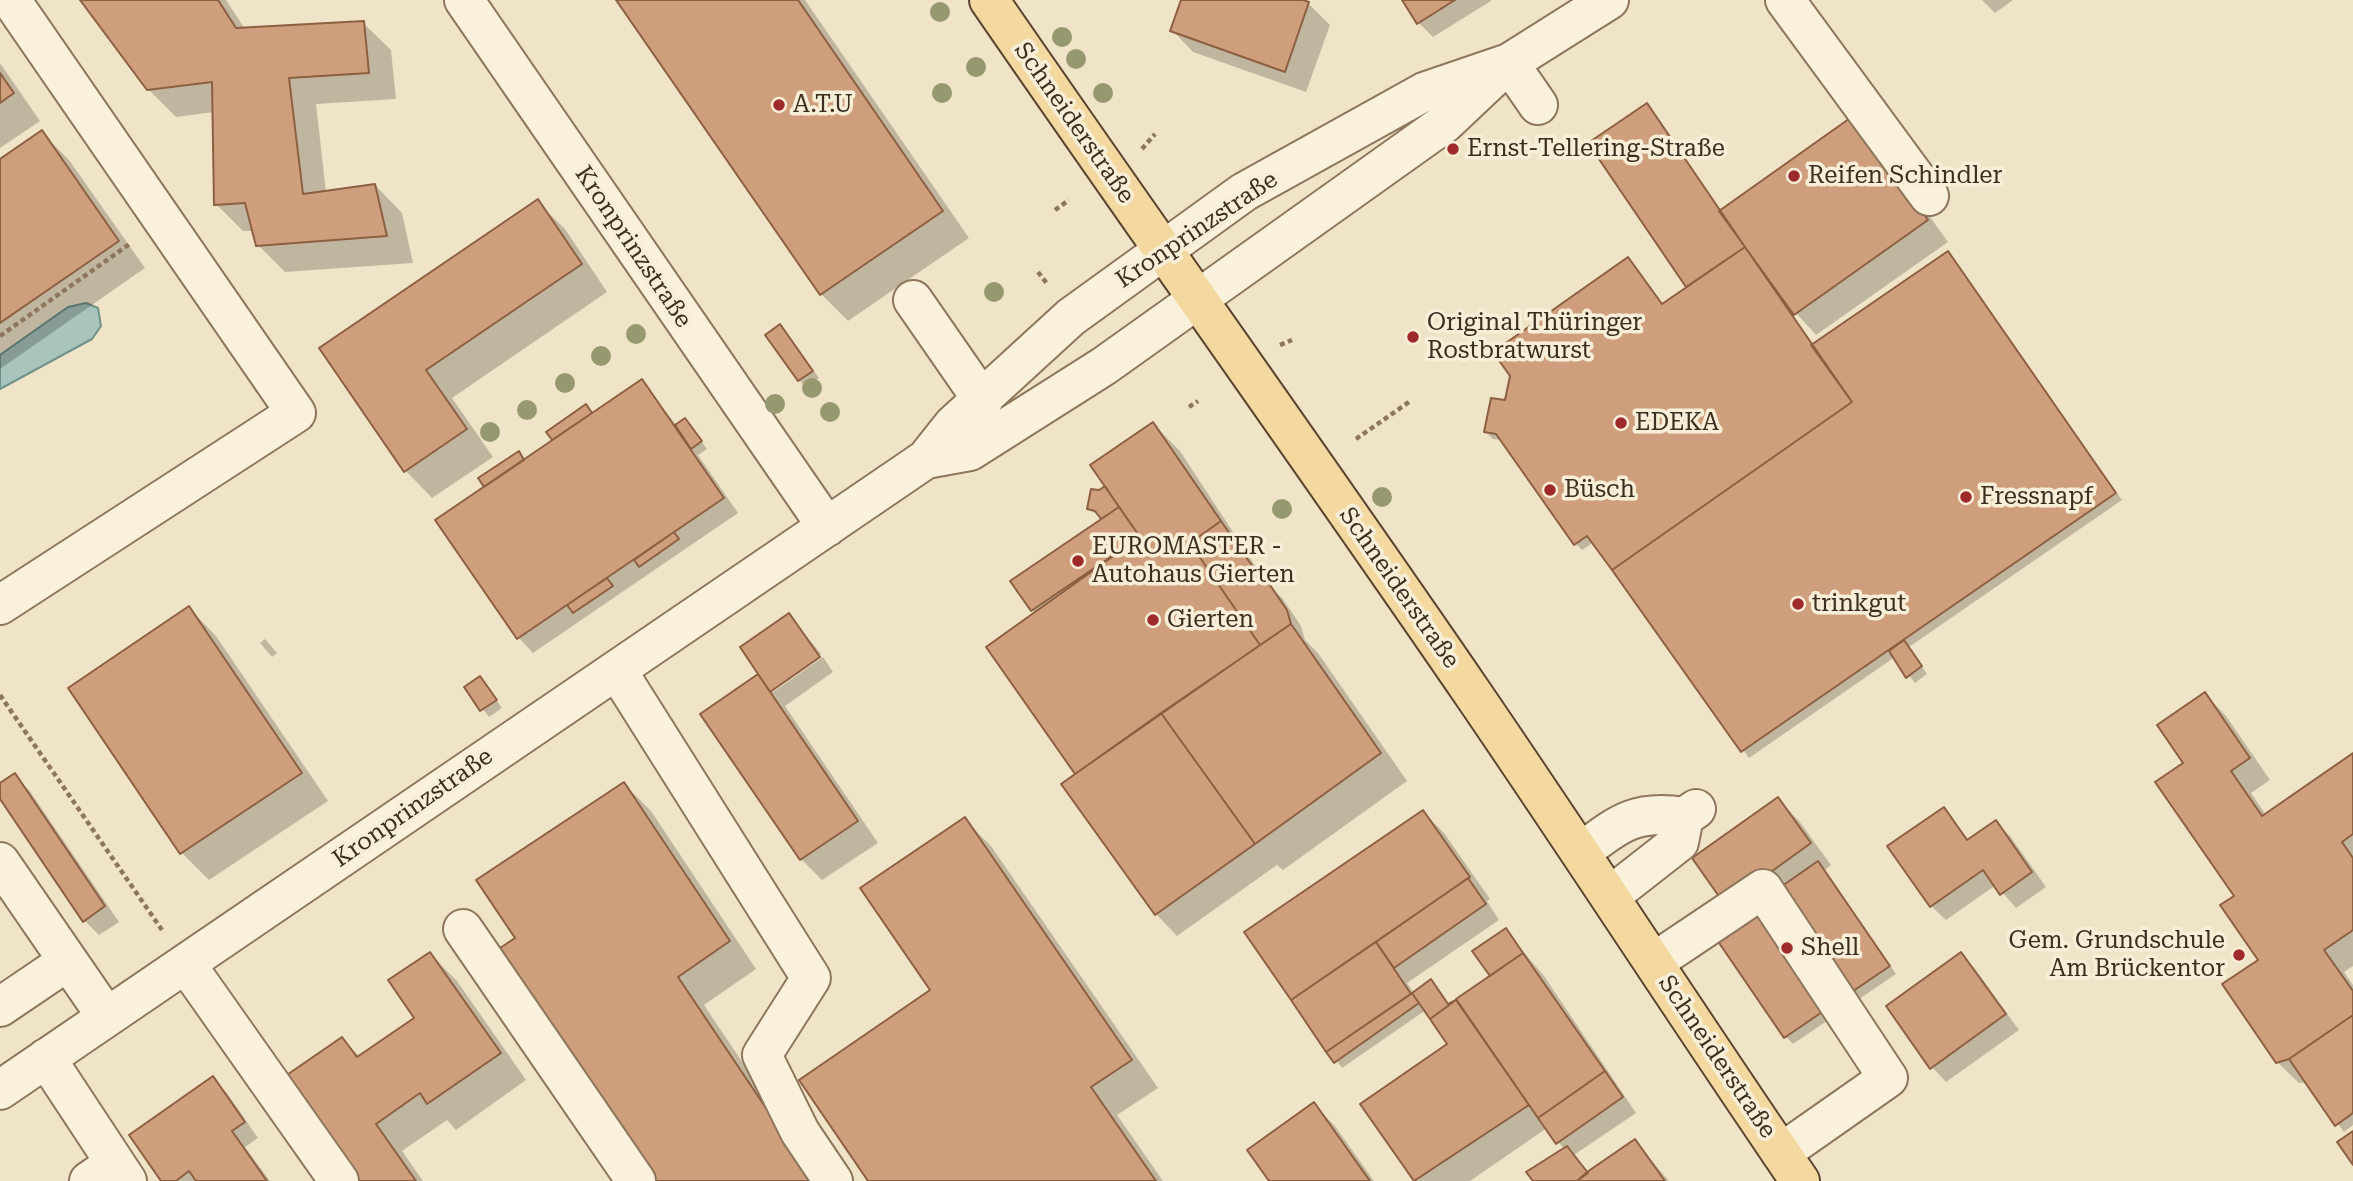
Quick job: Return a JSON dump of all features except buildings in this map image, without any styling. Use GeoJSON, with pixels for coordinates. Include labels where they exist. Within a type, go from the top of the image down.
{"type":"FeatureCollection","features":[{"type":"Feature","properties":{"kind":"main road","name":"Schneiderstraße"},"geometry":{"type":"LineString","coordinates":[[989,0],[1581,852],[1706,1045],[1790,1167]]}},
{"type":"Feature","properties":{"kind":"street"},"geometry":{"type":"LineString","coordinates":[[0,605],[296,413],[11,0]]}},
{"type":"Feature","properties":{"kind":"street","name":"Kronprinzstraße"},"geometry":{"type":"LineString","coordinates":[[464,0],[827,527]]}},
{"type":"Feature","properties":{"kind":"street","name":"Kronprinzstraße"},"geometry":{"type":"LineString","coordinates":[[926,459],[970,451],[1104,366],[1445,122],[1509,63],[1609,0]]}},
{"type":"Feature","properties":{"kind":"street"},"geometry":{"type":"LineString","coordinates":[[1785,0],[1929,196]]}},
{"type":"Feature","properties":{"kind":"street"},"geometry":{"type":"LineString","coordinates":[[1509,63],[1538,105]]}},
{"type":"Feature","properties":{"kind":"street","name":"Kronprinzstraße"},"geometry":{"type":"LineString","coordinates":[[0,1090],[491,754],[618,672],[926,459],[953,425],[983,401],[1071,317],[1244,192],[1424,92],[1509,63]]}},
{"type":"Feature","properties":{"kind":"street"},"geometry":{"type":"LineString","coordinates":[[913,300],[983,401]]}},
{"type":"Feature","properties":{"kind":"street"},"geometry":{"type":"LineString","coordinates":[[618,672],[811,978],[762,1055],[800,1132],[833,1181]]}},
{"type":"Feature","properties":{"kind":"street"},"geometry":{"type":"LineString","coordinates":[[1581,852],[1621,822],[1657,813],[1690,813],[1679,842],[1610,897]]}},
{"type":"Feature","properties":{"kind":"street"},"geometry":{"type":"LineString","coordinates":[[0,862],[106,1016]]}},
{"type":"Feature","properties":{"kind":"street"},"geometry":{"type":"LineString","coordinates":[[1654,962],[1763,889],[1888,1078],[1790,1167]]}},
{"type":"Feature","properties":{"kind":"street"},"geometry":{"type":"LineString","coordinates":[[463,929],[636,1181]]}},
{"type":"Feature","properties":{"kind":"street"},"geometry":{"type":"LineString","coordinates":[[0,1007],[68,961]]}},
{"type":"Feature","properties":{"kind":"street"},"geometry":{"type":"LineString","coordinates":[[186,964],[339,1181]]}},
{"type":"Feature","properties":{"kind":"street"},"geometry":{"type":"LineString","coordinates":[[46,1058],[111,1175]]}},
{"type":"Feature","properties":{"kind":"path"},"geometry":{"type":"LineString","coordinates":[[1140,151],[1156,134]]}},
{"type":"Feature","properties":{"kind":"path"},"geometry":{"type":"LineString","coordinates":[[1055,211],[1069,200]]}},
{"type":"Feature","properties":{"kind":"path"},"geometry":{"type":"LineString","coordinates":[[0,336],[163,220]]}},
{"type":"Feature","properties":{"kind":"path"},"geometry":{"type":"LineString","coordinates":[[1278,345],[1292,340]]}},
{"type":"Feature","properties":{"kind":"path"},"geometry":{"type":"LineString","coordinates":[[1189,407],[1198,401]]}},
{"type":"Feature","properties":{"kind":"path"},"geometry":{"type":"LineString","coordinates":[[1356,439],[1409,402]]}},
{"type":"Feature","properties":{"kind":"path"},"geometry":{"type":"LineString","coordinates":[[0,695],[186,964]]}},
{"type":"Feature","properties":{"kind":"water"},"geometry":{"type":"Polygon","coordinates":[[[86,303],[98,308],[101,326],[92,339],[0,389],[0,355],[68,307],[86,303]]]}},
{"type":"Feature","properties":{"kind":"place","name":"A.T.U"},"geometry":{"type":"Point","coordinates":[779,105]}},
{"type":"Feature","properties":{"kind":"place","name":"Ernst-Tellering-Straße"},"geometry":{"type":"Point","coordinates":[1453,149]}},
{"type":"Feature","properties":{"kind":"place","name":"Reifen Schindler"},"geometry":{"type":"Point","coordinates":[1794,176]}},
{"type":"Feature","properties":{"kind":"place","name":"Original Thüringer Rostbratwurst"},"geometry":{"type":"Point","coordinates":[1413,337]}},
{"type":"Feature","properties":{"kind":"place","name":"EDEKA"},"geometry":{"type":"Point","coordinates":[1621,423]}},
{"type":"Feature","properties":{"kind":"place","name":"Büsch"},"geometry":{"type":"Point","coordinates":[1550,490]}},
{"type":"Feature","properties":{"kind":"place","name":"Fressnapf"},"geometry":{"type":"Point","coordinates":[1966,497]}},
{"type":"Feature","properties":{"kind":"place","name":"EUROMASTER - Autohaus Gierten"},"geometry":{"type":"Point","coordinates":[1078,561]}},
{"type":"Feature","properties":{"kind":"place","name":"trinkgut"},"geometry":{"type":"Point","coordinates":[1798,604]}},
{"type":"Feature","properties":{"kind":"place","name":"Gierten"},"geometry":{"type":"Point","coordinates":[1153,620]}},
{"type":"Feature","properties":{"kind":"place","name":"Shell"},"geometry":{"type":"Point","coordinates":[1787,948]}},
{"type":"Feature","properties":{"kind":"place","name":"Gem. Grundschule Am Brückentor"},"geometry":{"type":"Point","coordinates":[2239,955]}}]}
